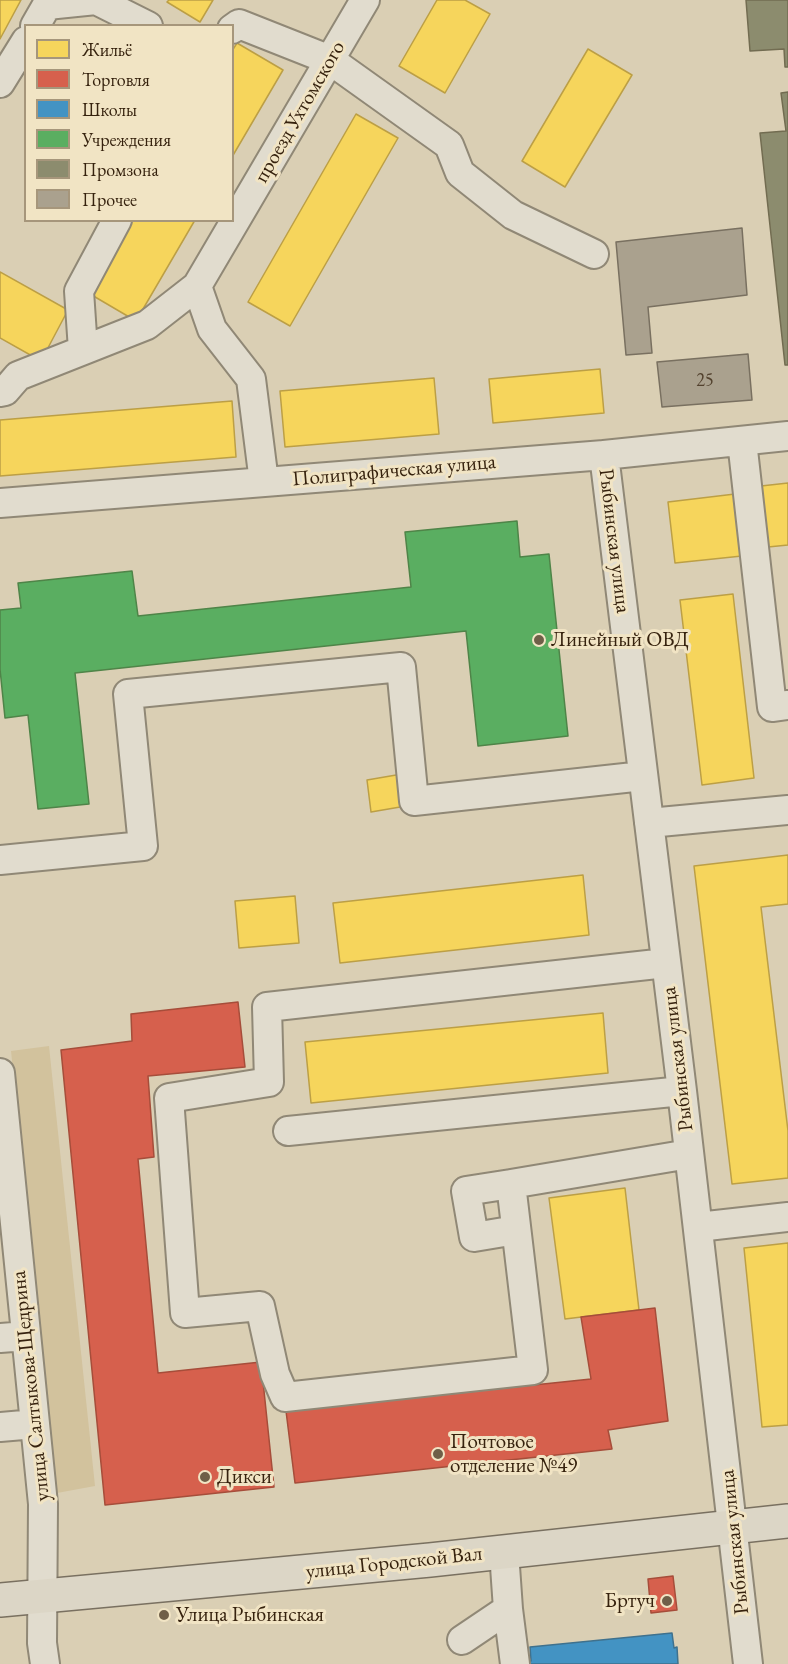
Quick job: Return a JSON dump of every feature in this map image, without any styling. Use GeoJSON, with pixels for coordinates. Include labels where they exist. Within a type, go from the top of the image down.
{"type":"FeatureCollection","features":[{"type":"Feature","properties":{"kind":"main road","name":"улица Городской Вал"},"geometry":{"type":"LineString","coordinates":[[0,1600],[504,1552],[788,1521]]}},
{"type":"Feature","properties":{"kind":"street"},"geometry":{"type":"LineString","coordinates":[[36,24],[47,5],[96,0],[144,24]]}},
{"type":"Feature","properties":{"kind":"street","name":"проезд Ухтомского"},"geometry":{"type":"LineString","coordinates":[[197,286],[365,0]]}},
{"type":"Feature","properties":{"kind":"street"},"geometry":{"type":"LineString","coordinates":[[234,27],[239,24],[330,60],[460,145],[460,173],[513,215],[594,254]]}},
{"type":"Feature","properties":{"kind":"street"},"geometry":{"type":"LineString","coordinates":[[0,83],[24,44]]}},
{"type":"Feature","properties":{"kind":"street"},"geometry":{"type":"LineString","coordinates":[[83,350],[79,291],[116,222]]}},
{"type":"Feature","properties":{"kind":"street"},"geometry":{"type":"LineString","coordinates":[[6,379],[147,325],[197,286],[212,329],[251,379],[264,482]]}},
{"type":"Feature","properties":{"kind":"street","name":"Полиграфическая улица"},"geometry":{"type":"LineString","coordinates":[[0,502],[604,455],[788,436]]}},
{"type":"Feature","properties":{"kind":"street"},"geometry":{"type":"LineString","coordinates":[[742,441],[772,707],[788,705]]}},
{"type":"Feature","properties":{"kind":"street","name":"Рыбинская улица"},"geometry":{"type":"LineString","coordinates":[[604,455],[682,1091],[748,1664]]}},
{"type":"Feature","properties":{"kind":"street"},"geometry":{"type":"LineString","coordinates":[[0,860],[143,846],[128,694],[401,667],[414,801],[643,776]]}},
{"type":"Feature","properties":{"kind":"street"},"geometry":{"type":"LineString","coordinates":[[649,824],[788,810]]}},
{"type":"Feature","properties":{"kind":"street"},"geometry":{"type":"LineString","coordinates":[[511,1184],[533,1370],[285,1397],[275,1374],[260,1306],[185,1313],[169,1098],[269,1082],[267,1007],[666,963]]}},
{"type":"Feature","properties":{"kind":"street","name":"улица Салтыкова-Щедрина"},"geometry":{"type":"LineString","coordinates":[[0,1073],[13,1337],[35,1424],[43,1511],[42,1643],[45,1664]]}},
{"type":"Feature","properties":{"kind":"street"},"geometry":{"type":"LineString","coordinates":[[288,1131],[682,1091]]}},
{"type":"Feature","properties":{"kind":"street"},"geometry":{"type":"LineString","coordinates":[[516,1230],[474,1237],[466,1191],[689,1154]]}},
{"type":"Feature","properties":{"kind":"street"},"geometry":{"type":"LineString","coordinates":[[698,1227],[788,1217]]}},
{"type":"Feature","properties":{"kind":"street"},"geometry":{"type":"LineString","coordinates":[[0,1427],[35,1424]]}},
{"type":"Feature","properties":{"kind":"street"},"geometry":{"type":"LineString","coordinates":[[504,1552],[515,1664]]}},
{"type":"Feature","properties":{"kind":"street"},"geometry":{"type":"LineString","coordinates":[[462,1640],[508,1609]]}},
{"type":"Feature","properties":{"kind":"shaded area"},"geometry":{"type":"Polygon","coordinates":[[[49,1046],[95,1486],[57,1493],[11,1051],[49,1046]]]}},
{"type":"Feature","properties":{"kind":"building: Жильё"},"geometry":{"type":"Polygon","coordinates":[[[0,0],[21,0],[0,39],[0,0]]]}},
{"type":"Feature","properties":{"kind":"building: Жильё"},"geometry":{"type":"Polygon","coordinates":[[[169,0],[213,0],[200,22],[167,2],[169,0]]]}},
{"type":"Feature","properties":{"kind":"building: Жильё"},"geometry":{"type":"Polygon","coordinates":[[[437,0],[465,0],[490,14],[445,93],[399,66],[437,0]]]}},
{"type":"Feature","properties":{"kind":"building: Жильё"},"geometry":{"type":"Polygon","coordinates":[[[237,43],[283,70],[234,154],[234,48],[237,43]]]}},
{"type":"Feature","properties":{"kind":"building: Жильё"},"geometry":{"type":"Polygon","coordinates":[[[588,49],[632,75],[565,187],[522,161],[588,49]]]}},
{"type":"Feature","properties":{"kind":"building: Жильё"},"geometry":{"type":"Polygon","coordinates":[[[356,114],[398,138],[290,326],[248,302],[356,114]]]}},
{"type":"Feature","properties":{"kind":"building: Жильё"},"geometry":{"type":"Polygon","coordinates":[[[132,222],[194,222],[136,321],[90,294],[132,222]]]}},
{"type":"Feature","properties":{"kind":"building: Жильё"},"geometry":{"type":"Polygon","coordinates":[[[0,272],[68,310],[41,361],[0,338],[0,272]]]}},
{"type":"Feature","properties":{"kind":"building: Жильё"},"geometry":{"type":"Polygon","coordinates":[[[600,369],[604,413],[493,423],[489,379],[600,369]]]}},
{"type":"Feature","properties":{"kind":"building: Жильё"},"geometry":{"type":"Polygon","coordinates":[[[434,378],[439,434],[285,447],[280,391],[434,378]]]}},
{"type":"Feature","properties":{"kind":"building: Жильё"},"geometry":{"type":"Polygon","coordinates":[[[232,401],[236,457],[0,476],[0,420],[232,401]]]}},
{"type":"Feature","properties":{"kind":"building: Жильё"},"geometry":{"type":"Polygon","coordinates":[[[788,483],[788,545],[768,547],[761,486],[788,483]]]}},
{"type":"Feature","properties":{"kind":"building: Жильё"},"geometry":{"type":"Polygon","coordinates":[[[735,494],[742,556],[675,563],[668,502],[735,494]]]}},
{"type":"Feature","properties":{"kind":"building: Жильё"},"geometry":{"type":"Polygon","coordinates":[[[733,594],[754,778],[702,785],[680,600],[733,594]]]}},
{"type":"Feature","properties":{"kind":"building: Жильё"},"geometry":{"type":"Polygon","coordinates":[[[402,774],[406,806],[371,812],[367,780],[402,774]]]}},
{"type":"Feature","properties":{"kind":"building: Жильё"},"geometry":{"type":"Polygon","coordinates":[[[788,855],[788,904],[761,907],[788,1131],[788,1178],[732,1184],[694,866],[788,855]]]}},
{"type":"Feature","properties":{"kind":"building: Жильё"},"geometry":{"type":"Polygon","coordinates":[[[583,875],[589,935],[340,963],[333,903],[583,875]]]}},
{"type":"Feature","properties":{"kind":"building: Жильё"},"geometry":{"type":"Polygon","coordinates":[[[295,896],[299,943],[239,948],[235,901],[295,896]]]}},
{"type":"Feature","properties":{"kind":"building: Жильё"},"geometry":{"type":"Polygon","coordinates":[[[603,1013],[608,1073],[311,1103],[305,1042],[603,1013]]]}},
{"type":"Feature","properties":{"kind":"building: Жильё"},"geometry":{"type":"Polygon","coordinates":[[[625,1188],[639,1310],[565,1319],[549,1198],[625,1188]]]}},
{"type":"Feature","properties":{"kind":"building: Жильё"},"geometry":{"type":"Polygon","coordinates":[[[788,1243],[788,1425],[762,1427],[744,1248],[788,1243]]]}},
{"type":"Feature","properties":{"kind":"building: Торговля"},"geometry":{"type":"Polygon","coordinates":[[[238,1002],[245,1067],[148,1076],[154,1157],[138,1159],[158,1373],[261,1362],[274,1487],[105,1505],[61,1050],[132,1041],[131,1014],[238,1002]]]}},
{"type":"Feature","properties":{"kind":"building: Торговля"},"geometry":{"type":"Polygon","coordinates":[[[655,1308],[668,1421],[608,1430],[612,1449],[295,1483],[286,1411],[591,1379],[581,1317],[655,1308]]]}},
{"type":"Feature","properties":{"kind":"building: Торговля"},"geometry":{"type":"Polygon","coordinates":[[[673,1576],[677,1610],[651,1613],[648,1579],[673,1576]]]}},
{"type":"Feature","properties":{"kind":"building: Школы"},"geometry":{"type":"Polygon","coordinates":[[[672,1633],[674,1648],[677,1647],[678,1664],[528,1664],[528,1661],[531,1661],[530,1647],[672,1633]]]}},
{"type":"Feature","properties":{"kind":"building: Учреждения"},"geometry":{"type":"Polygon","coordinates":[[[517,521],[520,557],[549,554],[568,736],[478,746],[466,631],[75,673],[89,804],[38,809],[28,715],[5,718],[0,669],[0,610],[21,608],[18,583],[132,571],[138,616],[411,587],[405,532],[517,521]]]}},
{"type":"Feature","properties":{"kind":"building: Промзона"},"geometry":{"type":"Polygon","coordinates":[[[746,0],[788,0],[788,67],[785,67],[784,49],[750,51],[746,0]]]}},
{"type":"Feature","properties":{"kind":"building: Промзона"},"geometry":{"type":"Polygon","coordinates":[[[788,92],[788,365],[785,365],[760,133],[786,131],[781,93],[788,92]]]}},
{"type":"Feature","properties":{"kind":"building: Прочее"},"geometry":{"type":"Polygon","coordinates":[[[742,228],[747,295],[648,307],[652,353],[626,355],[616,242],[742,228]]]}},
{"type":"Feature","properties":{"kind":"building: Прочее"},"geometry":{"type":"Polygon","coordinates":[[[748,354],[752,400],[662,407],[657,362],[748,354]]]}},
{"type":"Feature","properties":{"kind":"place","name":"Линейный ОВД"},"geometry":{"type":"Point","coordinates":[539,640]}},
{"type":"Feature","properties":{"kind":"place","name":"Почтовое отделение №49"},"geometry":{"type":"Point","coordinates":[438,1454]}},
{"type":"Feature","properties":{"kind":"place","name":"Дикси"},"geometry":{"type":"Point","coordinates":[205,1477]}},
{"type":"Feature","properties":{"kind":"place","name":"Бртуч"},"geometry":{"type":"Point","coordinates":[667,1601]}},
{"type":"Feature","properties":{"kind":"place","name":"Улица Рыбинская"},"geometry":{"type":"Point","coordinates":[164,1615]}}]}
